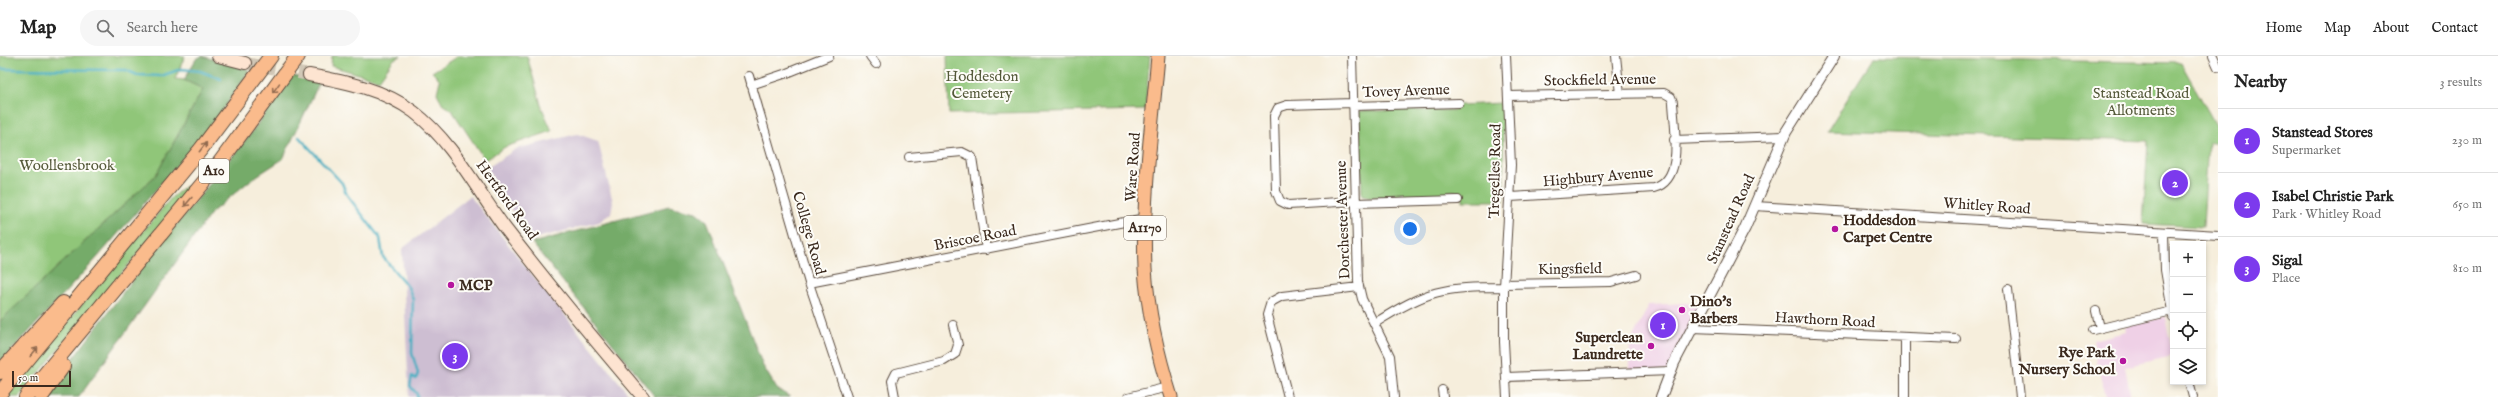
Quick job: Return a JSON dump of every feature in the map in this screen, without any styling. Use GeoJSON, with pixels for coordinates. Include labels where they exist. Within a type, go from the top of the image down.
{"type":"FeatureCollection","features":[{"type":"Feature","properties":{"kind":"highway","name":"A10"},"geometry":{"type":"LineString","coordinates":[[0,393],[201,149],[271,56]]}},
{"type":"Feature","properties":{"kind":"highway","name":"A10"},"geometry":{"type":"LineString","coordinates":[[26,397],[218,166],[298,56]]}},
{"type":"Feature","properties":{"kind":"highway"},"geometry":{"type":"LineString","coordinates":[[0,372],[76,289],[143,221]]}},
{"type":"Feature","properties":{"kind":"highway"},"geometry":{"type":"LineString","coordinates":[[41,397],[123,280]]}},
{"type":"Feature","properties":{"kind":"main road"},"geometry":{"type":"LineString","coordinates":[[218,56],[245,63]]}},
{"type":"Feature","properties":{"kind":"main road","name":"Ware Road"},"geometry":{"type":"LineString","coordinates":[[1158,56],[1145,218],[1148,294],[1155,339],[1169,392]]}},
{"type":"Feature","properties":{"kind":"main road","name":"Hertford Road"},"geometry":{"type":"LineString","coordinates":[[309,75],[353,84],[382,93],[412,111],[429,125],[446,143],[506,229],[643,397]]}},
{"type":"Feature","properties":{"kind":"street"},"geometry":{"type":"LineString","coordinates":[[751,85],[813,59],[829,56]]}},
{"type":"Feature","properties":{"kind":"street"},"geometry":{"type":"LineString","coordinates":[[870,56],[876,64]]}},
{"type":"Feature","properties":{"kind":"street","name":"Dorchester Avenue"},"geometry":{"type":"LineString","coordinates":[[1352,56],[1359,287],[1362,299],[1388,350],[1393,375],[1394,397]]}},
{"type":"Feature","properties":{"kind":"street","name":"Tregelles Road"},"geometry":{"type":"LineString","coordinates":[[1506,56],[1510,197],[1504,285],[1504,342],[1507,397]]}},
{"type":"Feature","properties":{"kind":"street"},"geometry":{"type":"LineString","coordinates":[[1616,56],[1620,94]]}},
{"type":"Feature","properties":{"kind":"street","name":"Stanstead Road"},"geometry":{"type":"LineString","coordinates":[[1661,397],[1671,371],[1734,252],[1784,136],[1834,56]]}},
{"type":"Feature","properties":{"kind":"street","name":"College Road"},"geometry":{"type":"LineString","coordinates":[[749,76],[809,283],[847,397]]}},
{"type":"Feature","properties":{"kind":"street","name":"Stockfield Avenue"},"geometry":{"type":"LineString","coordinates":[[1508,96],[1664,93],[1671,97],[1673,102],[1674,140]]}},
{"type":"Feature","properties":{"kind":"street","name":"Tovey Avenue"},"geometry":{"type":"LineString","coordinates":[[1356,202],[1288,205],[1278,199],[1276,184],[1274,116],[1278,108],[1287,105],[1459,103]]}},
{"type":"Feature","properties":{"kind":"street"},"geometry":{"type":"LineString","coordinates":[[1674,140],[1784,136]]}},
{"type":"Feature","properties":{"kind":"street","name":"Highbury Avenue"},"geometry":{"type":"LineString","coordinates":[[1510,197],[1659,187],[1668,181],[1673,172],[1674,140]]}},
{"type":"Feature","properties":{"kind":"street"},"geometry":{"type":"LineString","coordinates":[[909,157],[962,152],[972,157],[986,250]]}},
{"type":"Feature","properties":{"kind":"street"},"geometry":{"type":"LineString","coordinates":[[1356,202],[1458,200]]}},
{"type":"Feature","properties":{"kind":"street","name":"Whitley Road"},"geometry":{"type":"LineString","coordinates":[[1755,206],[2218,235]]}},
{"type":"Feature","properties":{"kind":"street","name":"Briscoe Road"},"geometry":{"type":"LineString","coordinates":[[809,283],[986,250],[1145,218]]}},
{"type":"Feature","properties":{"kind":"street"},"geometry":{"type":"LineString","coordinates":[[2164,232],[2165,270],[2172,313]]}},
{"type":"Feature","properties":{"kind":"street","name":"Kingsfield"},"geometry":{"type":"LineString","coordinates":[[1375,323],[1417,298],[1442,289],[1504,285],[1611,282],[1636,275]]}},
{"type":"Feature","properties":{"kind":"street"},"geometry":{"type":"LineString","coordinates":[[1288,397],[1267,315],[1271,302],[1282,296],[1359,287]]}},
{"type":"Feature","properties":{"kind":"street"},"geometry":{"type":"LineString","coordinates":[[2008,289],[2020,397]]}},
{"type":"Feature","properties":{"kind":"street"},"geometry":{"type":"LineString","coordinates":[[2096,311],[2097,328],[2170,314]]}},
{"type":"Feature","properties":{"kind":"street"},"geometry":{"type":"LineString","coordinates":[[895,397],[892,381],[896,373],[944,361],[954,354],[958,345],[953,325]]}},
{"type":"Feature","properties":{"kind":"street","name":"Hawthorn Road"},"geometry":{"type":"LineString","coordinates":[[1693,328],[1956,339]]}},
{"type":"Feature","properties":{"kind":"street"},"geometry":{"type":"LineString","coordinates":[[1905,338],[1905,397]]}},
{"type":"Feature","properties":{"kind":"street"},"geometry":{"type":"LineString","coordinates":[[1507,377],[1671,371]]}},
{"type":"Feature","properties":{"kind":"street"},"geometry":{"type":"LineString","coordinates":[[2190,385],[2193,397]]}},
{"type":"Feature","properties":{"kind":"street"},"geometry":{"type":"LineString","coordinates":[[1128,397],[1169,392]]}},
{"type":"Feature","properties":{"kind":"shaded area"},"geometry":{"type":"Polygon","coordinates":[[[577,134],[598,141],[613,202],[611,213],[599,222],[529,240],[487,168],[516,149],[577,134]]]}},
{"type":"Feature","properties":{"kind":"shaded area"},"geometry":{"type":"Polygon","coordinates":[[[470,196],[631,397],[409,397],[402,249],[470,196]]]}},
{"type":"Feature","properties":{"kind":"shaded area"},"geometry":{"type":"Polygon","coordinates":[[[1707,302],[1671,371],[1629,371],[1630,343],[1649,305],[1707,302]]]}},
{"type":"Feature","properties":{"kind":"shaded area","name":"Rye Park Nursery School"},"geometry":{"type":"Polygon","coordinates":[[[2165,317],[2170,341],[2170,357],[2125,367],[2131,397],[2105,397],[2092,340],[2127,332],[2126,326],[2165,317]]]}},
{"type":"Feature","properties":{"kind":"green space","name":"Woollensbrook"},"geometry":{"type":"Polygon","coordinates":[[[0,56],[185,56],[175,79],[184,80],[203,89],[156,175],[0,321],[0,56]]]}},
{"type":"Feature","properties":{"kind":"green space"},"geometry":{"type":"Polygon","coordinates":[[[202,56],[250,70],[216,120],[97,258],[0,363],[0,321],[156,175],[203,89],[184,80],[196,59],[202,56]]]}},
{"type":"Feature","properties":{"kind":"green space"},"geometry":{"type":"Polygon","coordinates":[[[332,56],[401,56],[394,59],[379,80],[331,66],[332,56]]]}},
{"type":"Feature","properties":{"kind":"green space"},"geometry":{"type":"Polygon","coordinates":[[[458,56],[527,56],[542,108],[552,131],[505,147],[485,160],[453,112],[442,103],[437,93],[440,80],[432,72],[458,56]]]}},
{"type":"Feature","properties":{"kind":"green space","name":"Hoddesdon Cemetery"},"geometry":{"type":"Polygon","coordinates":[[[947,56],[1150,56],[1145,110],[949,114],[947,56]]]}},
{"type":"Feature","properties":{"kind":"green space","name":"Stanstead Road Allotments"},"geometry":{"type":"Polygon","coordinates":[[[1874,57],[2181,63],[2218,129],[2218,142],[2208,142],[2203,227],[2143,224],[2148,141],[1827,131],[1874,57]]]}},
{"type":"Feature","properties":{"kind":"green space"},"geometry":{"type":"Polygon","coordinates":[[[292,76],[321,79],[283,159],[252,179],[212,212],[79,397],[44,397],[149,258],[248,137],[292,76]]]}},
{"type":"Feature","properties":{"kind":"green space"},"geometry":{"type":"Polygon","coordinates":[[[1503,103],[1504,201],[1463,201],[1463,197],[1458,196],[1455,191],[1450,191],[1449,195],[1372,198],[1362,196],[1359,111],[1456,110],[1459,105],[1503,103]]]}},
{"type":"Feature","properties":{"kind":"green space"},"geometry":{"type":"Polygon","coordinates":[[[186,186],[187,187],[178,205],[19,397],[5,397],[171,198],[186,186]]]}},
{"type":"Feature","properties":{"kind":"green space"},"geometry":{"type":"Polygon","coordinates":[[[669,206],[696,212],[707,221],[763,366],[777,389],[790,397],[655,397],[532,243],[669,206]]]}},
{"type":"Feature","properties":{"kind":"waterway"},"geometry":{"type":"LineString","coordinates":[[0,69],[126,70],[137,75],[161,76],[181,69],[200,71],[221,79]]}},
{"type":"Feature","properties":{"kind":"waterway"},"geometry":{"type":"LineString","coordinates":[[299,137],[342,183],[347,195],[380,238],[383,257],[408,287],[413,299],[412,353],[418,373],[416,379],[412,376],[410,386],[417,394],[417,397]]}},
{"type":"Feature","properties":{"kind":"tunnel"},"geometry":{"type":"LineString","coordinates":[[245,63],[309,75]]}},
{"type":"Feature","properties":{"kind":"place","name":"Isabel Christie Park"},"geometry":{"type":"Point","coordinates":[2175,183]}},
{"type":"Feature","properties":{"kind":"place","name":"Hoddesdon Carpet Centre"},"geometry":{"type":"Point","coordinates":[1835,229]}},
{"type":"Feature","properties":{"kind":"place","name":"MCP"},"geometry":{"type":"Point","coordinates":[451,285]}},
{"type":"Feature","properties":{"kind":"place","name":"Dino's Barbers"},"geometry":{"type":"Point","coordinates":[1682,310]}},
{"type":"Feature","properties":{"kind":"place","name":"Stanstead Stores"},"geometry":{"type":"Point","coordinates":[1663,325]}},
{"type":"Feature","properties":{"kind":"place","name":"Superclean Laundrette"},"geometry":{"type":"Point","coordinates":[1651,346]}},
{"type":"Feature","properties":{"kind":"place","name":"Sigal"},"geometry":{"type":"Point","coordinates":[455,356]}},
{"type":"Feature","properties":{"kind":"place","name":"Rye Park Nursery School"},"geometry":{"type":"Point","coordinates":[2123,361]}}]}
